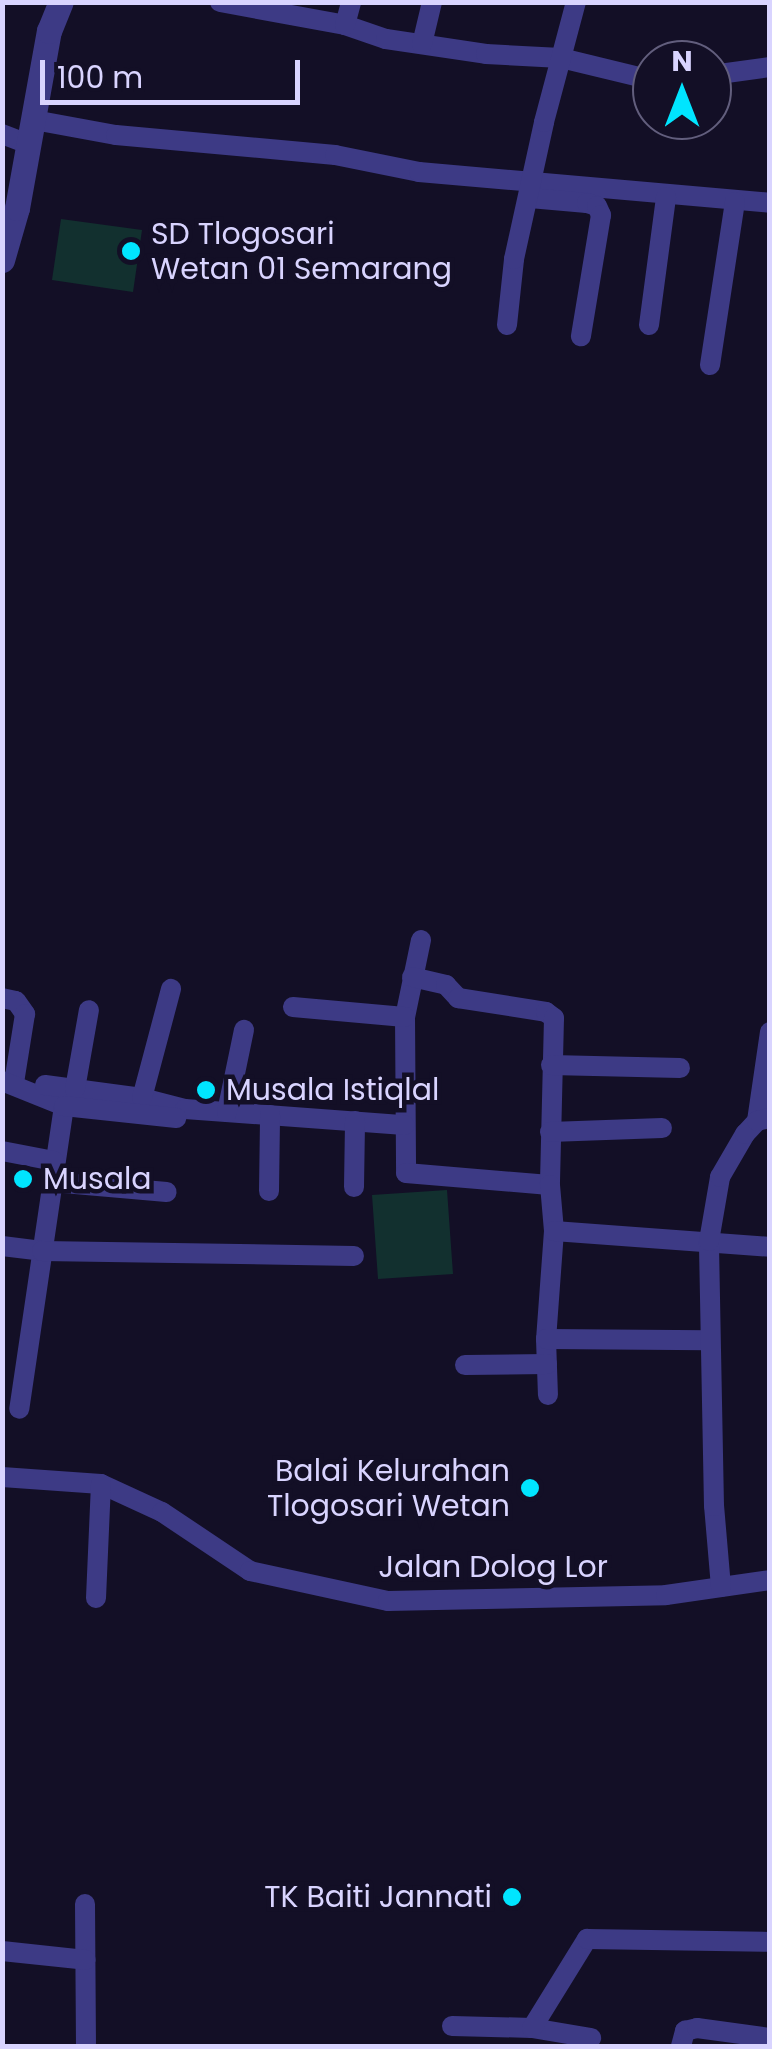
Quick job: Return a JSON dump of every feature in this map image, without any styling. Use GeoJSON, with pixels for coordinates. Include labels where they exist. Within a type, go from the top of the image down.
{"type":"FeatureCollection","features":[{"type":"Feature","properties":{"kind":"street"},"geometry":{"type":"LineString","coordinates":[[2,260],[32,133],[49,31],[61,2]]}},
{"type":"Feature","properties":{"kind":"street"},"geometry":{"type":"LineString","coordinates":[[220,2],[345,25],[386,39],[562,58],[632,75]]}},
{"type":"Feature","properties":{"kind":"street"},"geometry":{"type":"LineString","coordinates":[[345,25],[351,2]]}},
{"type":"Feature","properties":{"kind":"street"},"geometry":{"type":"LineString","coordinates":[[422,44],[432,2]]}},
{"type":"Feature","properties":{"kind":"street"},"geometry":{"type":"LineString","coordinates":[[507,324],[514,259],[576,2]]}},
{"type":"Feature","properties":{"kind":"street"},"geometry":{"type":"LineString","coordinates":[[732,73],[770,67]]}},
{"type":"Feature","properties":{"kind":"street"},"geometry":{"type":"LineString","coordinates":[[2,134],[116,135],[335,155],[532,188],[666,197],[735,208],[770,203]]}},
{"type":"Feature","properties":{"kind":"street"},"geometry":{"type":"LineString","coordinates":[[532,188],[597,206],[601,215],[581,336]]}},
{"type":"Feature","properties":{"kind":"street"},"geometry":{"type":"LineString","coordinates":[[650,325],[666,197]]}},
{"type":"Feature","properties":{"kind":"street"},"geometry":{"type":"LineString","coordinates":[[710,365],[735,208]]}},
{"type":"Feature","properties":{"kind":"street"},"geometry":{"type":"LineString","coordinates":[[421,940],[404,1017],[406,1173],[550,1185]]}},
{"type":"Feature","properties":{"kind":"street"},"geometry":{"type":"LineString","coordinates":[[412,977],[446,985],[458,998],[550,1014],[554,1028],[550,1132],[554,1231],[546,1339],[548,1395]]}},
{"type":"Feature","properties":{"kind":"street"},"geometry":{"type":"LineString","coordinates":[[142,1098],[171,989]]}},
{"type":"Feature","properties":{"kind":"street"},"geometry":{"type":"LineString","coordinates":[[2,998],[16,1001],[25,1014],[8,1082],[176,1118]]}},
{"type":"Feature","properties":{"kind":"street"},"geometry":{"type":"LineString","coordinates":[[293,1007],[404,1017]]}},
{"type":"Feature","properties":{"kind":"street"},"geometry":{"type":"LineString","coordinates":[[19,1409],[53,1171],[89,1010]]}},
{"type":"Feature","properties":{"kind":"street"},"geometry":{"type":"LineString","coordinates":[[226,1112],[244,1030]]}},
{"type":"Feature","properties":{"kind":"street"},"geometry":{"type":"LineString","coordinates":[[721,1587],[708,1340],[708,1241],[720,1177],[763,1120],[770,1032]]}},
{"type":"Feature","properties":{"kind":"street"},"geometry":{"type":"LineString","coordinates":[[551,1065],[680,1068]]}},
{"type":"Feature","properties":{"kind":"street"},"geometry":{"type":"LineString","coordinates":[[46,1085],[70,1098],[142,1098],[185,1109],[404,1125]]}},
{"type":"Feature","properties":{"kind":"street"},"geometry":{"type":"LineString","coordinates":[[269,1190],[270,1115]]}},
{"type":"Feature","properties":{"kind":"street"},"geometry":{"type":"LineString","coordinates":[[354,1187],[355,1121]]}},
{"type":"Feature","properties":{"kind":"street"},"geometry":{"type":"LineString","coordinates":[[550,1132],[662,1128]]}},
{"type":"Feature","properties":{"kind":"street"},"geometry":{"type":"LineString","coordinates":[[2,1151],[53,1171],[166,1192]]}},
{"type":"Feature","properties":{"kind":"street"},"geometry":{"type":"LineString","coordinates":[[554,1231],[770,1246]]}},
{"type":"Feature","properties":{"kind":"street"},"geometry":{"type":"LineString","coordinates":[[2,1246],[42,1252],[354,1256]]}},
{"type":"Feature","properties":{"kind":"street"},"geometry":{"type":"LineString","coordinates":[[546,1339],[708,1340]]}},
{"type":"Feature","properties":{"kind":"street"},"geometry":{"type":"LineString","coordinates":[[465,1365],[547,1364]]}},
{"type":"Feature","properties":{"kind":"street","name":"Jalan Dolog Lor"},"geometry":{"type":"LineString","coordinates":[[2,1477],[102,1484],[162,1512],[250,1571],[388,1601],[666,1595],[770,1580]]}},
{"type":"Feature","properties":{"kind":"street"},"geometry":{"type":"LineString","coordinates":[[96,1598],[102,1484]]}},
{"type":"Feature","properties":{"kind":"street"},"geometry":{"type":"LineString","coordinates":[[85,1904],[86,2046]]}},
{"type":"Feature","properties":{"kind":"street"},"geometry":{"type":"LineString","coordinates":[[532,2028],[586,1939],[770,1942]]}},
{"type":"Feature","properties":{"kind":"street"},"geometry":{"type":"LineString","coordinates":[[2,1951],[86,1960]]}},
{"type":"Feature","properties":{"kind":"street"},"geometry":{"type":"LineString","coordinates":[[452,2026],[495,2037],[532,2028],[592,2038]]}},
{"type":"Feature","properties":{"kind":"street"},"geometry":{"type":"LineString","coordinates":[[682,2046],[685,2030],[691,2028],[770,2038]]}},
{"type":"Feature","properties":{"kind":"green space"},"geometry":{"type":"Polygon","coordinates":[[[61,219],[142,230],[133,292],[52,280],[61,219]]]}},
{"type":"Feature","properties":{"kind":"green space"},"geometry":{"type":"Polygon","coordinates":[[[447,1190],[453,1274],[378,1279],[372,1195],[447,1190]]]}},
{"type":"Feature","properties":{"kind":"place","name":"SD Tlogosari Wetan 01 Semarang"},"geometry":{"type":"Point","coordinates":[131,251]}},
{"type":"Feature","properties":{"kind":"place","name":"Musala Istiqlal"},"geometry":{"type":"Point","coordinates":[206,1090]}},
{"type":"Feature","properties":{"kind":"place","name":"Musala"},"geometry":{"type":"Point","coordinates":[23,1179]}},
{"type":"Feature","properties":{"kind":"place","name":"Balai Kelurahan Tlogosari Wetan"},"geometry":{"type":"Point","coordinates":[530,1488]}},
{"type":"Feature","properties":{"kind":"place","name":"TK Baiti Jannati"},"geometry":{"type":"Point","coordinates":[512,1897]}}]}
